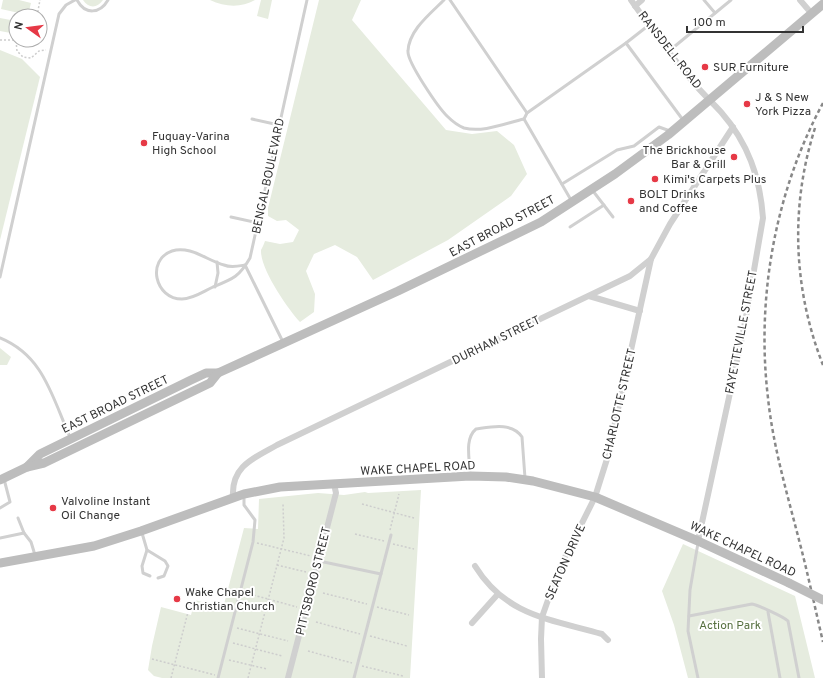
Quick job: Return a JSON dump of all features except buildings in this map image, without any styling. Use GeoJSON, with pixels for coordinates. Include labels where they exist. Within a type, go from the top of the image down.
{"type":"FeatureCollection","features":[{"type":"Feature","properties":{"kind":"main road","name":"EAST BROAD STREET"},"geometry":{"type":"LineString","coordinates":[[27,467],[40,454],[206,373],[218,373],[284,344],[542,222],[592,189],[637,151],[672,132],[823,4]]}},
{"type":"Feature","properties":{"kind":"main road","name":"EAST BROAD STREET"},"geometry":{"type":"LineString","coordinates":[[2,479],[27,467],[44,463],[210,383],[218,373]]}},
{"type":"Feature","properties":{"kind":"main road","name":"WAKE CHAPEL ROAD"},"geometry":{"type":"LineString","coordinates":[[0,563],[94,546],[141,531],[244,494],[280,488],[334,484],[470,476],[506,477],[525,480],[595,497],[698,541],[823,600]]}},
{"type":"Feature","properties":{"kind":"street"},"geometry":{"type":"LineString","coordinates":[[633,3],[642,0]]}},
{"type":"Feature","properties":{"kind":"street"},"geometry":{"type":"LineString","coordinates":[[800,0],[812,14]]}},
{"type":"Feature","properties":{"kind":"street","name":"RANSDELL ROAD"},"geometry":{"type":"LineString","coordinates":[[633,3],[691,80],[710,100]]}},
{"type":"Feature","properties":{"kind":"street","name":"FAYETTEVILLE STREET"},"geometry":{"type":"LineString","coordinates":[[698,541],[744,328],[763,218],[756,172],[744,143],[733,126],[710,100]]}},
{"type":"Feature","properties":{"kind":"street","name":"DURHAM STREET"},"geometry":{"type":"LineString","coordinates":[[233,497],[236,474],[250,460],[277,445],[630,276],[651,259],[670,224],[733,126]]}},
{"type":"Feature","properties":{"kind":"street","name":"CHARLOTTE STREET"},"geometry":{"type":"LineString","coordinates":[[595,497],[607,459],[651,259]]}},
{"type":"Feature","properties":{"kind":"street"},"geometry":{"type":"LineString","coordinates":[[589,296],[640,311]]}},
{"type":"Feature","properties":{"kind":"street","name":"PITTSBORO STREET"},"geometry":{"type":"LineString","coordinates":[[288,678],[336,493],[334,484]]}},
{"type":"Feature","properties":{"kind":"street","name":"SEATON DRIVE"},"geometry":{"type":"LineString","coordinates":[[542,678],[542,617],[559,569],[595,497]]}},
{"type":"Feature","properties":{"kind":"street"},"geometry":{"type":"LineString","coordinates":[[476,566],[486,583],[514,606],[529,613],[602,634],[608,640]]}},
{"type":"Feature","properties":{"kind":"street"},"geometry":{"type":"LineString","coordinates":[[472,623],[498,594]]}},
{"type":"Feature","properties":{"kind":"lane"},"geometry":{"type":"LineString","coordinates":[[0,277],[59,14],[66,5],[76,0],[82,8],[94,11],[100,10],[108,0]]}},
{"type":"Feature","properties":{"kind":"lane","name":"BENGAL BOULEVARD"},"geometry":{"type":"LineString","coordinates":[[246,265],[252,253],[307,0]]}},
{"type":"Feature","properties":{"kind":"lane"},"geometry":{"type":"LineString","coordinates":[[444,0],[418,26],[410,42],[408,52],[409,59],[422,81],[447,116],[463,128],[490,128],[524,119],[527,113],[649,25]]}},
{"type":"Feature","properties":{"kind":"lane"},"geometry":{"type":"LineString","coordinates":[[450,0],[527,113]]}},
{"type":"Feature","properties":{"kind":"lane"},"geometry":{"type":"LineString","coordinates":[[704,0],[715,13]]}},
{"type":"Feature","properties":{"kind":"lane"},"geometry":{"type":"LineString","coordinates":[[669,50],[730,0]]}},
{"type":"Feature","properties":{"kind":"lane"},"geometry":{"type":"LineString","coordinates":[[626,43],[684,122]]}},
{"type":"Feature","properties":{"kind":"lane"},"geometry":{"type":"LineString","coordinates":[[252,119],[279,125]]}},
{"type":"Feature","properties":{"kind":"lane"},"geometry":{"type":"LineString","coordinates":[[524,119],[572,202]]}},
{"type":"Feature","properties":{"kind":"lane"},"geometry":{"type":"LineString","coordinates":[[562,184],[617,150],[637,151]]}},
{"type":"Feature","properties":{"kind":"lane"},"geometry":{"type":"LineString","coordinates":[[592,189],[613,217]]}},
{"type":"Feature","properties":{"kind":"lane"},"geometry":{"type":"LineString","coordinates":[[570,227],[604,205]]}},
{"type":"Feature","properties":{"kind":"lane"},"geometry":{"type":"LineString","coordinates":[[231,217],[258,223]]}},
{"type":"Feature","properties":{"kind":"lane"},"geometry":{"type":"LineString","coordinates":[[177,250],[186,250],[229,266],[246,265],[238,276],[191,297],[176,298],[166,294],[160,288],[156,279],[159,262],[163,257],[177,250]]}},
{"type":"Feature","properties":{"kind":"lane"},"geometry":{"type":"LineString","coordinates":[[215,287],[218,273],[217,262]]}},
{"type":"Feature","properties":{"kind":"lane"},"geometry":{"type":"LineString","coordinates":[[246,265],[284,344]]}},
{"type":"Feature","properties":{"kind":"lane"},"geometry":{"type":"LineString","coordinates":[[0,338],[21,348],[36,364],[76,448]]}},
{"type":"Feature","properties":{"kind":"lane"},"geometry":{"type":"LineString","coordinates":[[470,476],[468,438],[471,432],[476,428],[511,427],[519,432],[522,437],[525,480]]}},
{"type":"Feature","properties":{"kind":"lane"},"geometry":{"type":"LineString","coordinates":[[0,508],[11,504],[2,479]]}},
{"type":"Feature","properties":{"kind":"lane"},"geometry":{"type":"LineString","coordinates":[[218,677],[253,542],[255,520],[244,505],[244,494]]}},
{"type":"Feature","properties":{"kind":"lane"},"geometry":{"type":"LineString","coordinates":[[18,518],[24,533],[31,542],[35,557]]}},
{"type":"Feature","properties":{"kind":"lane"},"geometry":{"type":"LineString","coordinates":[[141,531],[147,550],[142,566],[143,573],[150,576]]}},
{"type":"Feature","properties":{"kind":"lane"},"geometry":{"type":"LineString","coordinates":[[0,538],[24,533]]}},
{"type":"Feature","properties":{"kind":"lane"},"geometry":{"type":"LineString","coordinates":[[354,678],[391,535]]}},
{"type":"Feature","properties":{"kind":"lane"},"geometry":{"type":"LineString","coordinates":[[698,541],[690,590],[688,631],[698,678]]}},
{"type":"Feature","properties":{"kind":"lane"},"geometry":{"type":"LineString","coordinates":[[147,550],[165,561],[168,566],[164,576],[158,578]]}},
{"type":"Feature","properties":{"kind":"lane"},"geometry":{"type":"LineString","coordinates":[[319,561],[381,574]]}},
{"type":"Feature","properties":{"kind":"lane"},"geometry":{"type":"LineString","coordinates":[[689,616],[752,604],[759,605],[768,612],[785,618],[788,621],[799,678]]}},
{"type":"Feature","properties":{"kind":"lane"},"geometry":{"type":"LineString","coordinates":[[768,612],[780,678]]}},
{"type":"Feature","properties":{"kind":"path"},"geometry":{"type":"LineString","coordinates":[[17,48],[23,57],[31,58],[41,50],[48,50]]}},
{"type":"Feature","properties":{"kind":"path"},"geometry":{"type":"LineString","coordinates":[[391,535],[390,531],[399,494]]}},
{"type":"Feature","properties":{"kind":"path"},"geometry":{"type":"LineString","coordinates":[[248,678],[285,536],[283,504]]}},
{"type":"Feature","properties":{"kind":"path"},"geometry":{"type":"LineString","coordinates":[[362,504],[414,518]]}},
{"type":"Feature","properties":{"kind":"path"},"geometry":{"type":"LineString","coordinates":[[253,542],[311,556]]}},
{"type":"Feature","properties":{"kind":"path"},"geometry":{"type":"LineString","coordinates":[[277,565],[306,572]]}},
{"type":"Feature","properties":{"kind":"path"},"geometry":{"type":"LineString","coordinates":[[240,592],[297,607]]}},
{"type":"Feature","properties":{"kind":"path"},"geometry":{"type":"LineString","coordinates":[[323,593],[409,615]]}},
{"type":"Feature","properties":{"kind":"path"},"geometry":{"type":"LineString","coordinates":[[171,678],[188,612]]}},
{"type":"Feature","properties":{"kind":"path"},"geometry":{"type":"LineString","coordinates":[[231,626],[288,641]]}},
{"type":"Feature","properties":{"kind":"path"},"geometry":{"type":"LineString","coordinates":[[227,642],[282,656]]}},
{"type":"Feature","properties":{"kind":"path"},"geometry":{"type":"LineString","coordinates":[[223,658],[267,669]]}},
{"type":"Feature","properties":{"kind":"path"},"geometry":{"type":"LineString","coordinates":[[152,659],[218,677]]}},
{"type":"Feature","properties":{"kind":"green space"},"geometry":{"type":"Polygon","coordinates":[[[3,0],[19,0],[31,3],[30,8],[8,8],[8,11],[1,9],[3,0]]]}},
{"type":"Feature","properties":{"kind":"green space"},"geometry":{"type":"Polygon","coordinates":[[[83,0],[103,0],[98,5],[90,6],[83,0]]]}},
{"type":"Feature","properties":{"kind":"green space"},"geometry":{"type":"Polygon","coordinates":[[[210,0],[255,0],[250,3],[233,6],[210,0]]]}},
{"type":"Feature","properties":{"kind":"green space"},"geometry":{"type":"Polygon","coordinates":[[[261,0],[272,0],[268,19],[257,16],[261,0]]]}},
{"type":"Feature","properties":{"kind":"green space"},"geometry":{"type":"Polygon","coordinates":[[[319,0],[361,0],[352,20],[446,130],[472,134],[497,131],[514,145],[527,174],[511,196],[448,240],[373,280],[357,257],[335,245],[314,254],[306,271],[315,294],[314,312],[300,322],[282,299],[270,278],[262,258],[261,250],[265,241],[280,244],[293,242],[299,230],[286,220],[277,221],[268,216],[268,208],[319,0]]]}},
{"type":"Feature","properties":{"kind":"green space"},"geometry":{"type":"Polygon","coordinates":[[[0,18],[8,20],[8,32],[0,31],[0,18]]]}},
{"type":"Feature","properties":{"kind":"green space"},"geometry":{"type":"Polygon","coordinates":[[[0,50],[22,59],[40,77],[0,240],[0,50]]]}},
{"type":"Feature","properties":{"kind":"green space"},"geometry":{"type":"Polygon","coordinates":[[[0,348],[11,357],[7,365],[0,365],[0,348]]]}},
{"type":"Feature","properties":{"kind":"green space"},"geometry":{"type":"Polygon","coordinates":[[[421,490],[410,678],[162,678],[154,676],[148,670],[161,607],[191,615],[195,600],[223,608],[244,528],[258,529],[259,499],[318,493],[344,495],[365,492],[421,490]]]}},
{"type":"Feature","properties":{"kind":"green space","name":"Action Park"},"geometry":{"type":"Polygon","coordinates":[[[683,544],[795,596],[815,678],[688,678],[674,625],[662,591],[683,544]]]}},
{"type":"Feature","properties":{"kind":"railway"},"geometry":{"type":"LineString","coordinates":[[823,103],[806,137],[792,173],[781,209],[767,284],[765,322],[765,360],[773,434],[823,642]]}},
{"type":"Feature","properties":{"kind":"railway"},"geometry":{"type":"LineString","coordinates":[[815,128],[801,187],[798,247],[806,307],[813,336],[823,365]]}},
{"type":"Feature","properties":{"kind":"place","name":"SUR Furniture"},"geometry":{"type":"Point","coordinates":[705,67]}},
{"type":"Feature","properties":{"kind":"place","name":"J & S New York Pizza"},"geometry":{"type":"Point","coordinates":[747,104]}},
{"type":"Feature","properties":{"kind":"place","name":"Fuquay-Varina High School"},"geometry":{"type":"Point","coordinates":[144,143]}},
{"type":"Feature","properties":{"kind":"place","name":"The Brickhouse Bar & Grill"},"geometry":{"type":"Point","coordinates":[734,157]}},
{"type":"Feature","properties":{"kind":"place","name":"Kimi's Carpets Plus"},"geometry":{"type":"Point","coordinates":[655,179]}},
{"type":"Feature","properties":{"kind":"place","name":"BOLT Drinks and Coffee"},"geometry":{"type":"Point","coordinates":[631,201]}},
{"type":"Feature","properties":{"kind":"place","name":"Valvoline Instant Oil Change"},"geometry":{"type":"Point","coordinates":[53,508]}},
{"type":"Feature","properties":{"kind":"place","name":"Wake Chapel Christian Church"},"geometry":{"type":"Point","coordinates":[177,599]}}]}
